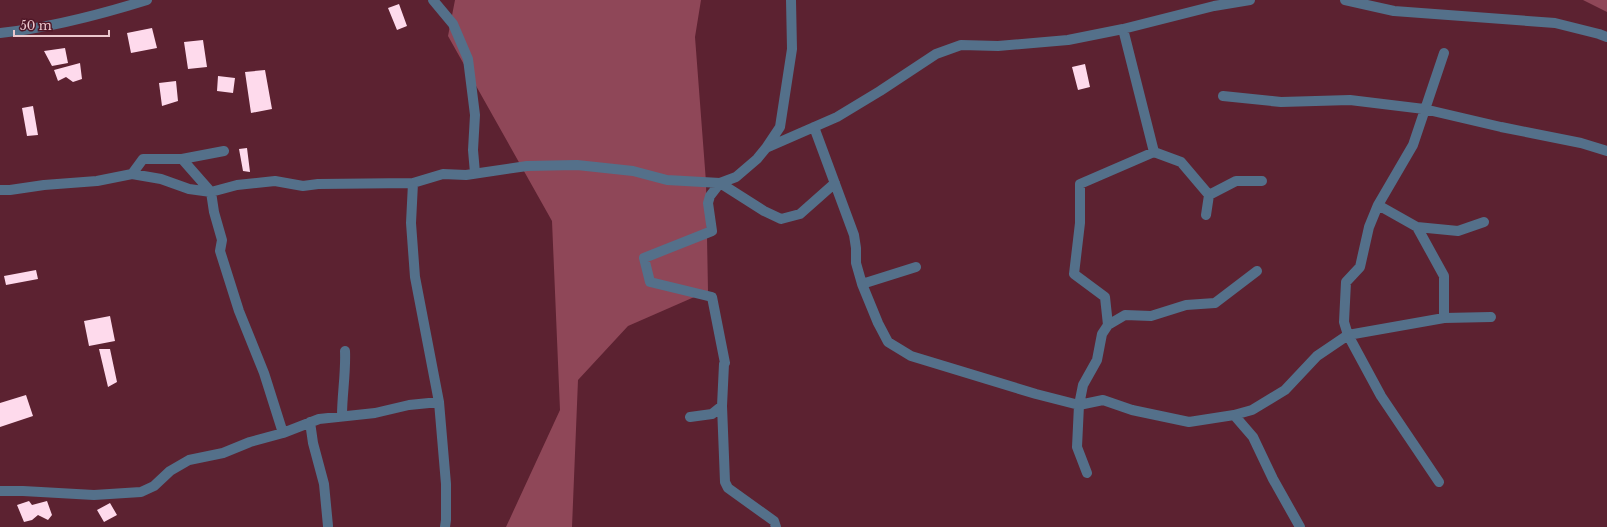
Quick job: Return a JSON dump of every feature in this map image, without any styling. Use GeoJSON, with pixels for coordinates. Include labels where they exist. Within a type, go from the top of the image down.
{"type":"FeatureCollection","features":[{"type":"Feature","properties":{"kind":"street"},"geometry":{"type":"LineString","coordinates":[[0,33],[28,30],[114,10],[147,0]]}},
{"type":"Feature","properties":{"kind":"street"},"geometry":{"type":"LineString","coordinates":[[433,0],[453,24],[468,59],[475,115],[473,150],[475,173]]}},
{"type":"Feature","properties":{"kind":"street"},"geometry":{"type":"LineString","coordinates":[[0,190],[10,190],[44,184],[97,181],[132,174],[161,179],[189,189],[211,192],[238,185],[275,181],[303,186],[318,184],[413,183],[443,174],[475,173],[527,166],[576,165],[633,171],[667,180],[720,183],[736,176],[757,159],[780,127],[792,49],[791,0]]}},
{"type":"Feature","properties":{"kind":"street"},"geometry":{"type":"LineString","coordinates":[[766,148],[837,117],[874,95],[936,54],[961,45],[998,46],[1068,40],[1123,30],[1214,6],[1250,0]]}},
{"type":"Feature","properties":{"kind":"street"},"geometry":{"type":"LineString","coordinates":[[1345,0],[1394,11],[1555,23],[1607,37]]}},
{"type":"Feature","properties":{"kind":"street"},"geometry":{"type":"LineString","coordinates":[[1123,30],[1154,152]]}},
{"type":"Feature","properties":{"kind":"street"},"geometry":{"type":"LineString","coordinates":[[1439,482],[1381,396],[1348,335],[1344,322],[1346,282],[1360,267],[1369,227],[1378,205],[1413,146],[1424,109],[1444,54]]}},
{"type":"Feature","properties":{"kind":"street"},"geometry":{"type":"LineString","coordinates":[[1223,96],[1281,102],[1350,100],[1424,109],[1501,127],[1581,143],[1607,151]]}},
{"type":"Feature","properties":{"kind":"street"},"geometry":{"type":"LineString","coordinates":[[814,127],[854,235],[856,263],[862,284],[888,342],[912,356],[1036,394],[1080,405],[1103,400],[1132,410],[1189,422],[1234,415],[1252,410],[1285,390],[1317,356],[1348,335],[1444,318],[1491,317]]}},
{"type":"Feature","properties":{"kind":"street"},"geometry":{"type":"LineString","coordinates":[[132,174],[143,159],[182,159],[224,150]]}},
{"type":"Feature","properties":{"kind":"street"},"geometry":{"type":"LineString","coordinates":[[1108,325],[1105,297],[1074,274],[1080,223],[1080,184],[1154,152],[1181,162],[1209,195],[1206,216]]}},
{"type":"Feature","properties":{"kind":"street"},"geometry":{"type":"LineString","coordinates":[[182,159],[211,192],[214,212],[222,240],[220,251],[239,311],[264,373],[283,433]]}},
{"type":"Feature","properties":{"kind":"street"},"geometry":{"type":"LineString","coordinates":[[1209,195],[1236,181],[1262,181]]}},
{"type":"Feature","properties":{"kind":"street"},"geometry":{"type":"LineString","coordinates":[[413,183],[411,223],[415,277],[439,402],[446,484],[445,527]]}},
{"type":"Feature","properties":{"kind":"street"},"geometry":{"type":"LineString","coordinates":[[720,183],[764,211],[781,219],[800,214],[835,183]]}},
{"type":"Feature","properties":{"kind":"street"},"geometry":{"type":"LineString","coordinates":[[720,183],[710,196],[708,202],[712,231],[644,258],[650,282],[712,297],[725,363],[722,406],[724,482],[728,488],[774,521],[776,527]]}},
{"type":"Feature","properties":{"kind":"street"},"geometry":{"type":"LineString","coordinates":[[1378,205],[1417,227],[1458,231],[1484,222]]}},
{"type":"Feature","properties":{"kind":"street"},"geometry":{"type":"LineString","coordinates":[[1417,227],[1444,276],[1444,318]]}},
{"type":"Feature","properties":{"kind":"street"},"geometry":{"type":"LineString","coordinates":[[862,284],[916,267]]}},
{"type":"Feature","properties":{"kind":"street"},"geometry":{"type":"LineString","coordinates":[[1087,473],[1077,447],[1080,405],[1083,385],[1097,360],[1102,334],[1108,325],[1125,316],[1151,316],[1186,305],[1215,303],[1257,271]]}},
{"type":"Feature","properties":{"kind":"street"},"geometry":{"type":"LineString","coordinates":[[342,416],[342,394],[346,365],[345,351]]}},
{"type":"Feature","properties":{"kind":"street"},"geometry":{"type":"LineString","coordinates":[[0,491],[94,495],[141,492],[154,486],[170,471],[189,460],[223,453],[250,442],[283,433],[319,419],[375,413],[409,404],[439,402]]}},
{"type":"Feature","properties":{"kind":"street"},"geometry":{"type":"LineString","coordinates":[[690,417],[712,414],[722,406]]}},
{"type":"Feature","properties":{"kind":"street"},"geometry":{"type":"LineString","coordinates":[[1234,415],[1253,437],[1272,479],[1300,527]]}},
{"type":"Feature","properties":{"kind":"street"},"geometry":{"type":"LineString","coordinates":[[310,422],[313,442],[324,484],[328,526]]}},
{"type":"Feature","properties":{"kind":"shaded area"},"geometry":{"type":"Polygon","coordinates":[[[455,0],[701,0],[695,37],[706,182],[708,291],[628,326],[578,380],[572,527],[506,527],[560,410],[552,221],[448,36],[455,0]]]}},
{"type":"Feature","properties":{"kind":"shaded area"},"geometry":{"type":"Polygon","coordinates":[[[1583,0],[1607,0],[1607,12],[1583,0]]]}},
{"type":"Feature","properties":{"kind":"building"},"geometry":{"type":"Polygon","coordinates":[[[399,4],[407,26],[397,30],[388,8],[399,4]]]}},
{"type":"Feature","properties":{"kind":"building"},"geometry":{"type":"Polygon","coordinates":[[[152,28],[157,48],[131,53],[127,33],[152,28]]]}},
{"type":"Feature","properties":{"kind":"building"},"geometry":{"type":"Polygon","coordinates":[[[203,40],[207,67],[188,69],[184,42],[203,40]]]}},
{"type":"Feature","properties":{"kind":"building"},"geometry":{"type":"Polygon","coordinates":[[[65,48],[68,63],[52,66],[44,51],[65,48]]]}},
{"type":"Feature","properties":{"kind":"building"},"geometry":{"type":"Polygon","coordinates":[[[80,63],[82,79],[73,82],[66,77],[58,81],[54,70],[80,63]]]}},
{"type":"Feature","properties":{"kind":"building"},"geometry":{"type":"Polygon","coordinates":[[[1085,64],[1090,87],[1078,90],[1072,67],[1085,64]]]}},
{"type":"Feature","properties":{"kind":"building"},"geometry":{"type":"Polygon","coordinates":[[[265,70],[272,109],[251,113],[245,72],[265,70]]]}},
{"type":"Feature","properties":{"kind":"building"},"geometry":{"type":"Polygon","coordinates":[[[218,76],[235,78],[233,93],[217,91],[218,76]]]}},
{"type":"Feature","properties":{"kind":"building"},"geometry":{"type":"Polygon","coordinates":[[[176,81],[178,101],[162,106],[159,83],[176,81]]]}},
{"type":"Feature","properties":{"kind":"building"},"geometry":{"type":"Polygon","coordinates":[[[33,106],[38,135],[27,136],[22,108],[33,106]]]}},
{"type":"Feature","properties":{"kind":"building"},"geometry":{"type":"Polygon","coordinates":[[[247,148],[250,172],[243,171],[239,149],[247,148]]]}},
{"type":"Feature","properties":{"kind":"building"},"geometry":{"type":"Polygon","coordinates":[[[36,270],[38,279],[6,285],[4,276],[36,270]]]}},
{"type":"Feature","properties":{"kind":"building"},"geometry":{"type":"Polygon","coordinates":[[[110,316],[115,341],[89,346],[84,321],[110,316]]]}},
{"type":"Feature","properties":{"kind":"building"},"geometry":{"type":"Polygon","coordinates":[[[99,349],[110,349],[117,382],[108,387],[99,349]]]}},
{"type":"Feature","properties":{"kind":"building"},"geometry":{"type":"Polygon","coordinates":[[[26,395],[33,416],[0,427],[0,403],[26,395]]]}},
{"type":"Feature","properties":{"kind":"building"},"geometry":{"type":"Polygon","coordinates":[[[29,501],[32,505],[47,501],[52,515],[48,520],[38,515],[32,520],[24,522],[17,505],[29,501]]]}},
{"type":"Feature","properties":{"kind":"building"},"geometry":{"type":"Polygon","coordinates":[[[110,503],[117,515],[104,522],[97,510],[110,503]]]}}]}
